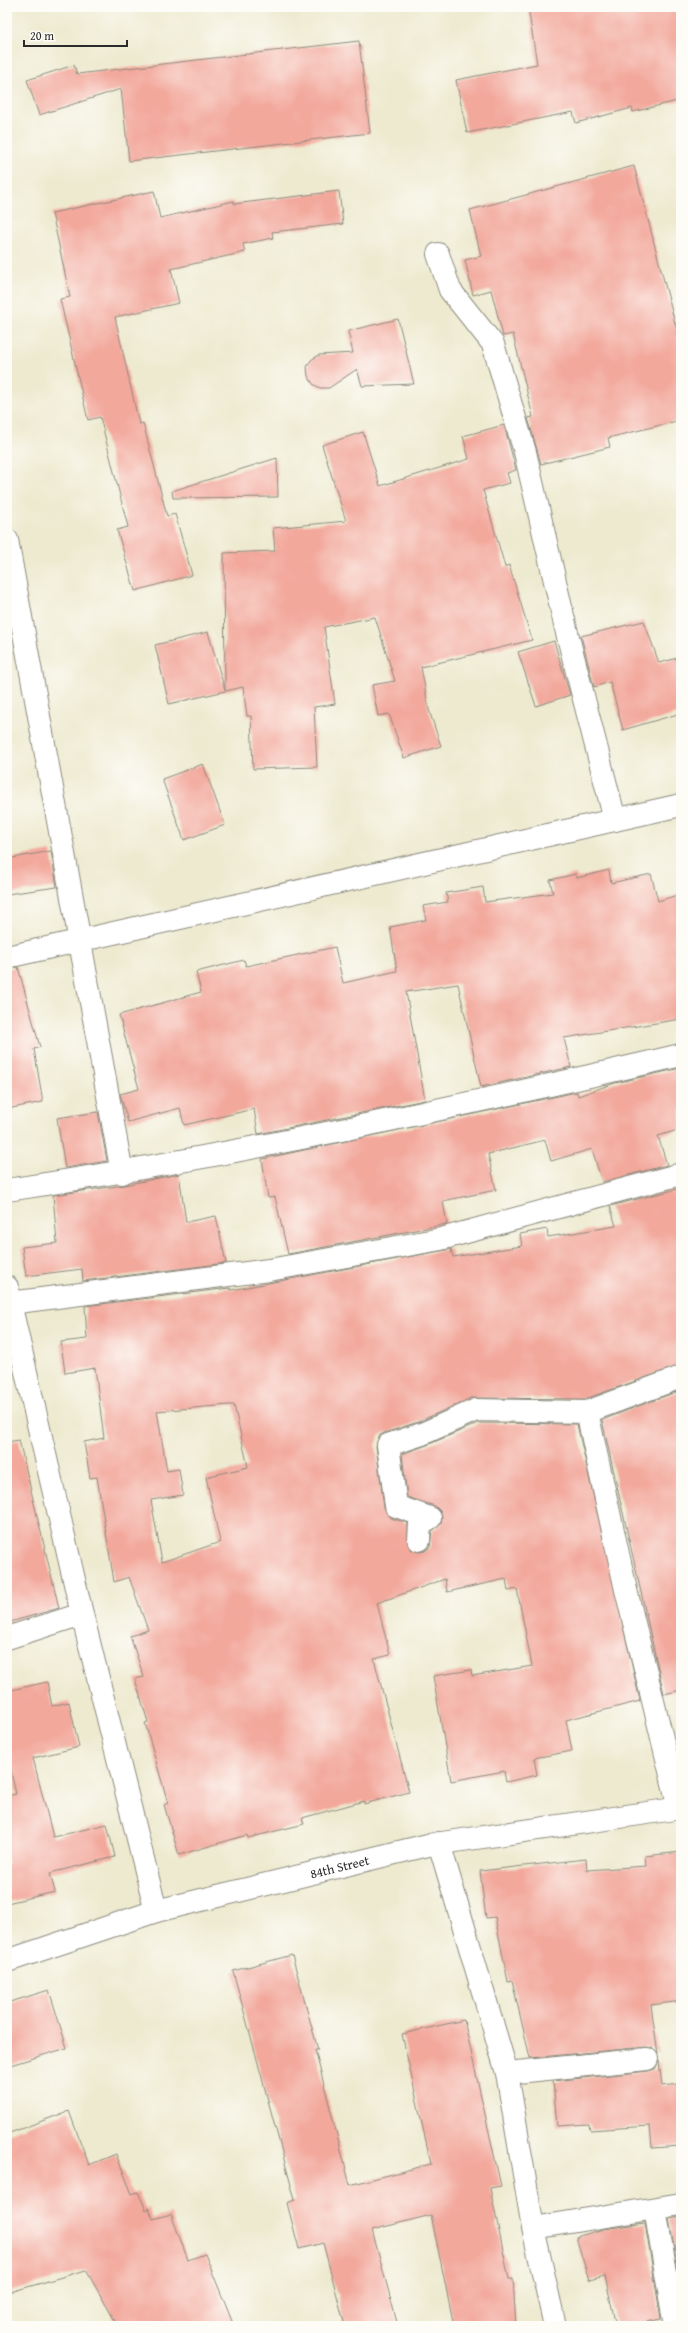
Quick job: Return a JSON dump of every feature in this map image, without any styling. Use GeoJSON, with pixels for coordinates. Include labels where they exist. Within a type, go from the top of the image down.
{"type":"FeatureCollection","features":[{"type":"Feature","properties":{"kind":"street"},"geometry":{"type":"LineString","coordinates":[[438,254],[450,290],[493,344],[525,452],[567,632],[615,820]]}},
{"type":"Feature","properties":{"kind":"street"},"geometry":{"type":"LineString","coordinates":[[7,540],[78,941],[122,1173]]}},
{"type":"Feature","properties":{"kind":"street"},"geometry":{"type":"LineString","coordinates":[[7,957],[681,805]]}},
{"type":"Feature","properties":{"kind":"street"},"geometry":{"type":"LineString","coordinates":[[7,1190],[122,1173],[243,1151],[483,1101],[681,1055]]}},
{"type":"Feature","properties":{"kind":"street"},"geometry":{"type":"LineString","coordinates":[[156,1911],[82,1614],[9,1295],[270,1270],[441,1239],[681,1174]]}},
{"type":"Feature","properties":{"kind":"street"},"geometry":{"type":"LineString","coordinates":[[419,1540],[420,1524],[430,1518],[396,1506],[388,1445],[422,1434],[476,1410],[587,1412],[681,1377]]}},
{"type":"Feature","properties":{"kind":"street"},"geometry":{"type":"LineString","coordinates":[[587,1412],[626,1590],[680,1808]]}},
{"type":"Feature","properties":{"kind":"street"},"geometry":{"type":"LineString","coordinates":[[7,1638],[82,1614]]}},
{"type":"Feature","properties":{"kind":"street","name":"84th Street"},"geometry":{"type":"LineString","coordinates":[[7,1961],[156,1911],[439,1843],[680,1808]]}},
{"type":"Feature","properties":{"kind":"street"},"geometry":{"type":"LineString","coordinates":[[439,1843],[507,2073],[533,2228],[555,2326]]}},
{"type":"Feature","properties":{"kind":"street"},"geometry":{"type":"LineString","coordinates":[[507,2073],[647,2059]]}},
{"type":"Feature","properties":{"kind":"street"},"geometry":{"type":"LineString","coordinates":[[533,2228],[681,2204]]}},
{"type":"Feature","properties":{"kind":"street"},"geometry":{"type":"LineString","coordinates":[[655,2209],[675,2326]]}},
{"type":"Feature","properties":{"kind":"building"},"geometry":{"type":"Polygon","coordinates":[[[528,7],[681,7],[681,100],[633,112],[632,108],[576,123],[573,112],[467,133],[456,80],[537,64],[528,7]]]}},
{"type":"Feature","properties":{"kind":"building"},"geometry":{"type":"Polygon","coordinates":[[[359,41],[370,133],[129,161],[121,89],[39,115],[27,80],[74,65],[77,74],[359,41]]]}},
{"type":"Feature","properties":{"kind":"building"},"geometry":{"type":"Polygon","coordinates":[[[634,166],[681,346],[681,420],[608,438],[610,447],[541,464],[528,418],[533,417],[513,334],[503,336],[491,290],[473,295],[465,260],[481,256],[470,210],[634,166]]]}},
{"type":"Feature","properties":{"kind":"building"},"geometry":{"type":"Polygon","coordinates":[[[154,191],[160,218],[234,201],[234,204],[339,191],[343,224],[272,232],[273,238],[243,244],[245,252],[171,269],[179,303],[115,317],[139,424],[143,423],[167,516],[175,514],[192,575],[135,591],[117,530],[128,527],[100,417],[88,420],[60,299],[70,297],[52,213],[154,191]]]}},
{"type":"Feature","properties":{"kind":"building"},"geometry":{"type":"Polygon","coordinates":[[[398,319],[414,384],[362,386],[357,369],[329,388],[320,388],[313,384],[308,376],[307,367],[311,360],[319,355],[353,353],[348,331],[398,319]]]}},
{"type":"Feature","properties":{"kind":"building"},"geometry":{"type":"Polygon","coordinates":[[[504,425],[516,470],[507,473],[510,483],[483,490],[505,567],[509,565],[532,640],[421,667],[429,710],[441,746],[404,758],[389,714],[378,716],[372,685],[395,681],[375,617],[324,627],[335,704],[314,707],[317,767],[253,769],[251,716],[247,716],[243,687],[169,704],[155,645],[208,632],[225,690],[224,553],[275,551],[273,528],[346,521],[322,445],[363,432],[380,486],[469,459],[463,436],[504,425]]]}},
{"type":"Feature","properties":{"kind":"building"},"geometry":{"type":"Polygon","coordinates":[[[277,458],[278,497],[173,498],[172,491],[277,458]]]}},
{"type":"Feature","properties":{"kind":"building"},"geometry":{"type":"Polygon","coordinates":[[[644,621],[659,663],[681,657],[681,713],[623,730],[610,682],[594,687],[581,636],[644,621]]]}},
{"type":"Feature","properties":{"kind":"building"},"geometry":{"type":"Polygon","coordinates":[[[554,641],[570,695],[536,706],[518,652],[554,641]]]}},
{"type":"Feature","properties":{"kind":"building"},"geometry":{"type":"Polygon","coordinates":[[[203,764],[225,825],[184,840],[162,779],[203,764]]]}},
{"type":"Feature","properties":{"kind":"building"},"geometry":{"type":"Polygon","coordinates":[[[51,851],[57,887],[7,894],[7,859],[51,851]]]}},
{"type":"Feature","properties":{"kind":"building"},"geometry":{"type":"Polygon","coordinates":[[[609,870],[611,883],[651,874],[658,901],[681,894],[681,1019],[564,1038],[571,1067],[481,1087],[458,984],[406,992],[425,1100],[258,1134],[254,1109],[184,1125],[180,1108],[128,1122],[120,1094],[139,1089],[119,1015],[201,992],[196,972],[244,960],[246,966],[335,947],[343,983],[397,971],[390,927],[426,920],[423,906],[448,902],[446,893],[483,887],[485,902],[553,893],[550,880],[576,874],[577,878],[609,870]]]}},
{"type":"Feature","properties":{"kind":"building"},"geometry":{"type":"Polygon","coordinates":[[[18,967],[40,1047],[34,1049],[43,1102],[7,1109],[7,969],[18,967]]]}},
{"type":"Feature","properties":{"kind":"building"},"geometry":{"type":"Polygon","coordinates":[[[681,1068],[681,1129],[658,1136],[667,1165],[602,1182],[592,1149],[551,1161],[545,1140],[488,1154],[496,1190],[443,1201],[447,1224],[288,1254],[275,1197],[268,1198],[262,1159],[577,1092],[578,1096],[615,1083],[681,1068]]]}},
{"type":"Feature","properties":{"kind":"building"},"geometry":{"type":"Polygon","coordinates":[[[98,1112],[107,1161],[65,1168],[57,1118],[98,1112]]]}},
{"type":"Feature","properties":{"kind":"building"},"geometry":{"type":"Polygon","coordinates":[[[179,1174],[186,1222],[216,1216],[226,1263],[83,1281],[82,1269],[26,1276],[22,1247],[57,1243],[53,1195],[124,1185],[179,1174]]]}},
{"type":"Feature","properties":{"kind":"building"},"geometry":{"type":"Polygon","coordinates":[[[681,1188],[681,1365],[585,1399],[471,1398],[418,1422],[384,1433],[379,1436],[376,1446],[384,1508],[391,1518],[408,1523],[408,1545],[412,1550],[419,1552],[425,1551],[430,1547],[432,1531],[441,1524],[442,1516],[440,1511],[435,1506],[407,1497],[402,1454],[479,1423],[577,1424],[640,1701],[566,1720],[572,1751],[534,1758],[537,1775],[506,1782],[504,1771],[451,1781],[433,1676],[471,1670],[472,1676],[532,1666],[517,1589],[508,1591],[506,1579],[447,1592],[445,1579],[377,1603],[390,1655],[374,1659],[409,1792],[364,1804],[364,1801],[302,1818],[304,1824],[248,1838],[247,1835],[179,1855],[164,1805],[168,1803],[145,1723],[148,1722],[135,1679],[144,1677],[130,1636],[148,1630],[129,1577],[114,1582],[97,1477],[90,1478],[84,1442],[104,1438],[95,1368],[65,1373],[61,1342],[87,1339],[85,1306],[230,1288],[231,1290],[451,1249],[453,1257],[522,1246],[520,1234],[547,1229],[548,1237],[616,1226],[610,1206],[681,1188]],[[234,1405],[157,1411],[167,1471],[179,1469],[183,1495],[151,1500],[162,1562],[220,1542],[206,1477],[248,1467],[234,1405]]]}},
{"type":"Feature","properties":{"kind":"building"},"geometry":{"type":"Polygon","coordinates":[[[681,1390],[681,1690],[664,1694],[602,1420],[681,1390]]]}},
{"type":"Feature","properties":{"kind":"building"},"geometry":{"type":"Polygon","coordinates":[[[19,1440],[59,1608],[7,1623],[7,1442],[19,1440]]]}},
{"type":"Feature","properties":{"kind":"building"},"geometry":{"type":"Polygon","coordinates":[[[47,1682],[52,1706],[69,1702],[79,1747],[33,1758],[53,1837],[107,1824],[115,1857],[50,1873],[55,1892],[7,1903],[7,1796],[16,1794],[9,1763],[7,1764],[7,1691],[47,1682]]]}},
{"type":"Feature","properties":{"kind":"building"},"geometry":{"type":"Polygon","coordinates":[[[681,1852],[681,2001],[651,2005],[658,2054],[652,2048],[646,2047],[530,2058],[512,1981],[508,1982],[495,1917],[486,1918],[480,1871],[586,1859],[587,1870],[646,1866],[645,1856],[681,1852]]]}},
{"type":"Feature","properties":{"kind":"building"},"geometry":{"type":"Polygon","coordinates":[[[292,1955],[318,2050],[315,2050],[350,2185],[431,2164],[402,2034],[464,2020],[501,2186],[490,2188],[509,2279],[513,2279],[516,2326],[454,2326],[431,2215],[372,2230],[398,2326],[345,2326],[323,2243],[299,2249],[287,2203],[295,2200],[233,1971],[292,1955]]]}},
{"type":"Feature","properties":{"kind":"building"},"geometry":{"type":"Polygon","coordinates":[[[49,1990],[67,2048],[7,2066],[7,2003],[49,1990]]]}},
{"type":"Feature","properties":{"kind":"building"},"geometry":{"type":"Polygon","coordinates":[[[659,2061],[662,2086],[681,2084],[681,2146],[652,2148],[650,2126],[590,2130],[589,2124],[557,2126],[553,2081],[648,2071],[655,2069],[659,2061]]]}},
{"type":"Feature","properties":{"kind":"building"},"geometry":{"type":"Polygon","coordinates":[[[69,2111],[89,2165],[116,2154],[132,2194],[138,2192],[146,2210],[149,2208],[153,2219],[171,2214],[188,2260],[205,2254],[234,2326],[118,2326],[86,2270],[7,2293],[7,2134],[69,2111]]]}},
{"type":"Feature","properties":{"kind":"building"},"geometry":{"type":"Polygon","coordinates":[[[681,2217],[681,2287],[669,2219],[681,2217]]]}},
{"type":"Feature","properties":{"kind":"building"},"geometry":{"type":"Polygon","coordinates":[[[645,2223],[661,2319],[628,2326],[616,2326],[605,2276],[589,2280],[576,2237],[603,2229],[645,2223]]]}}]}
